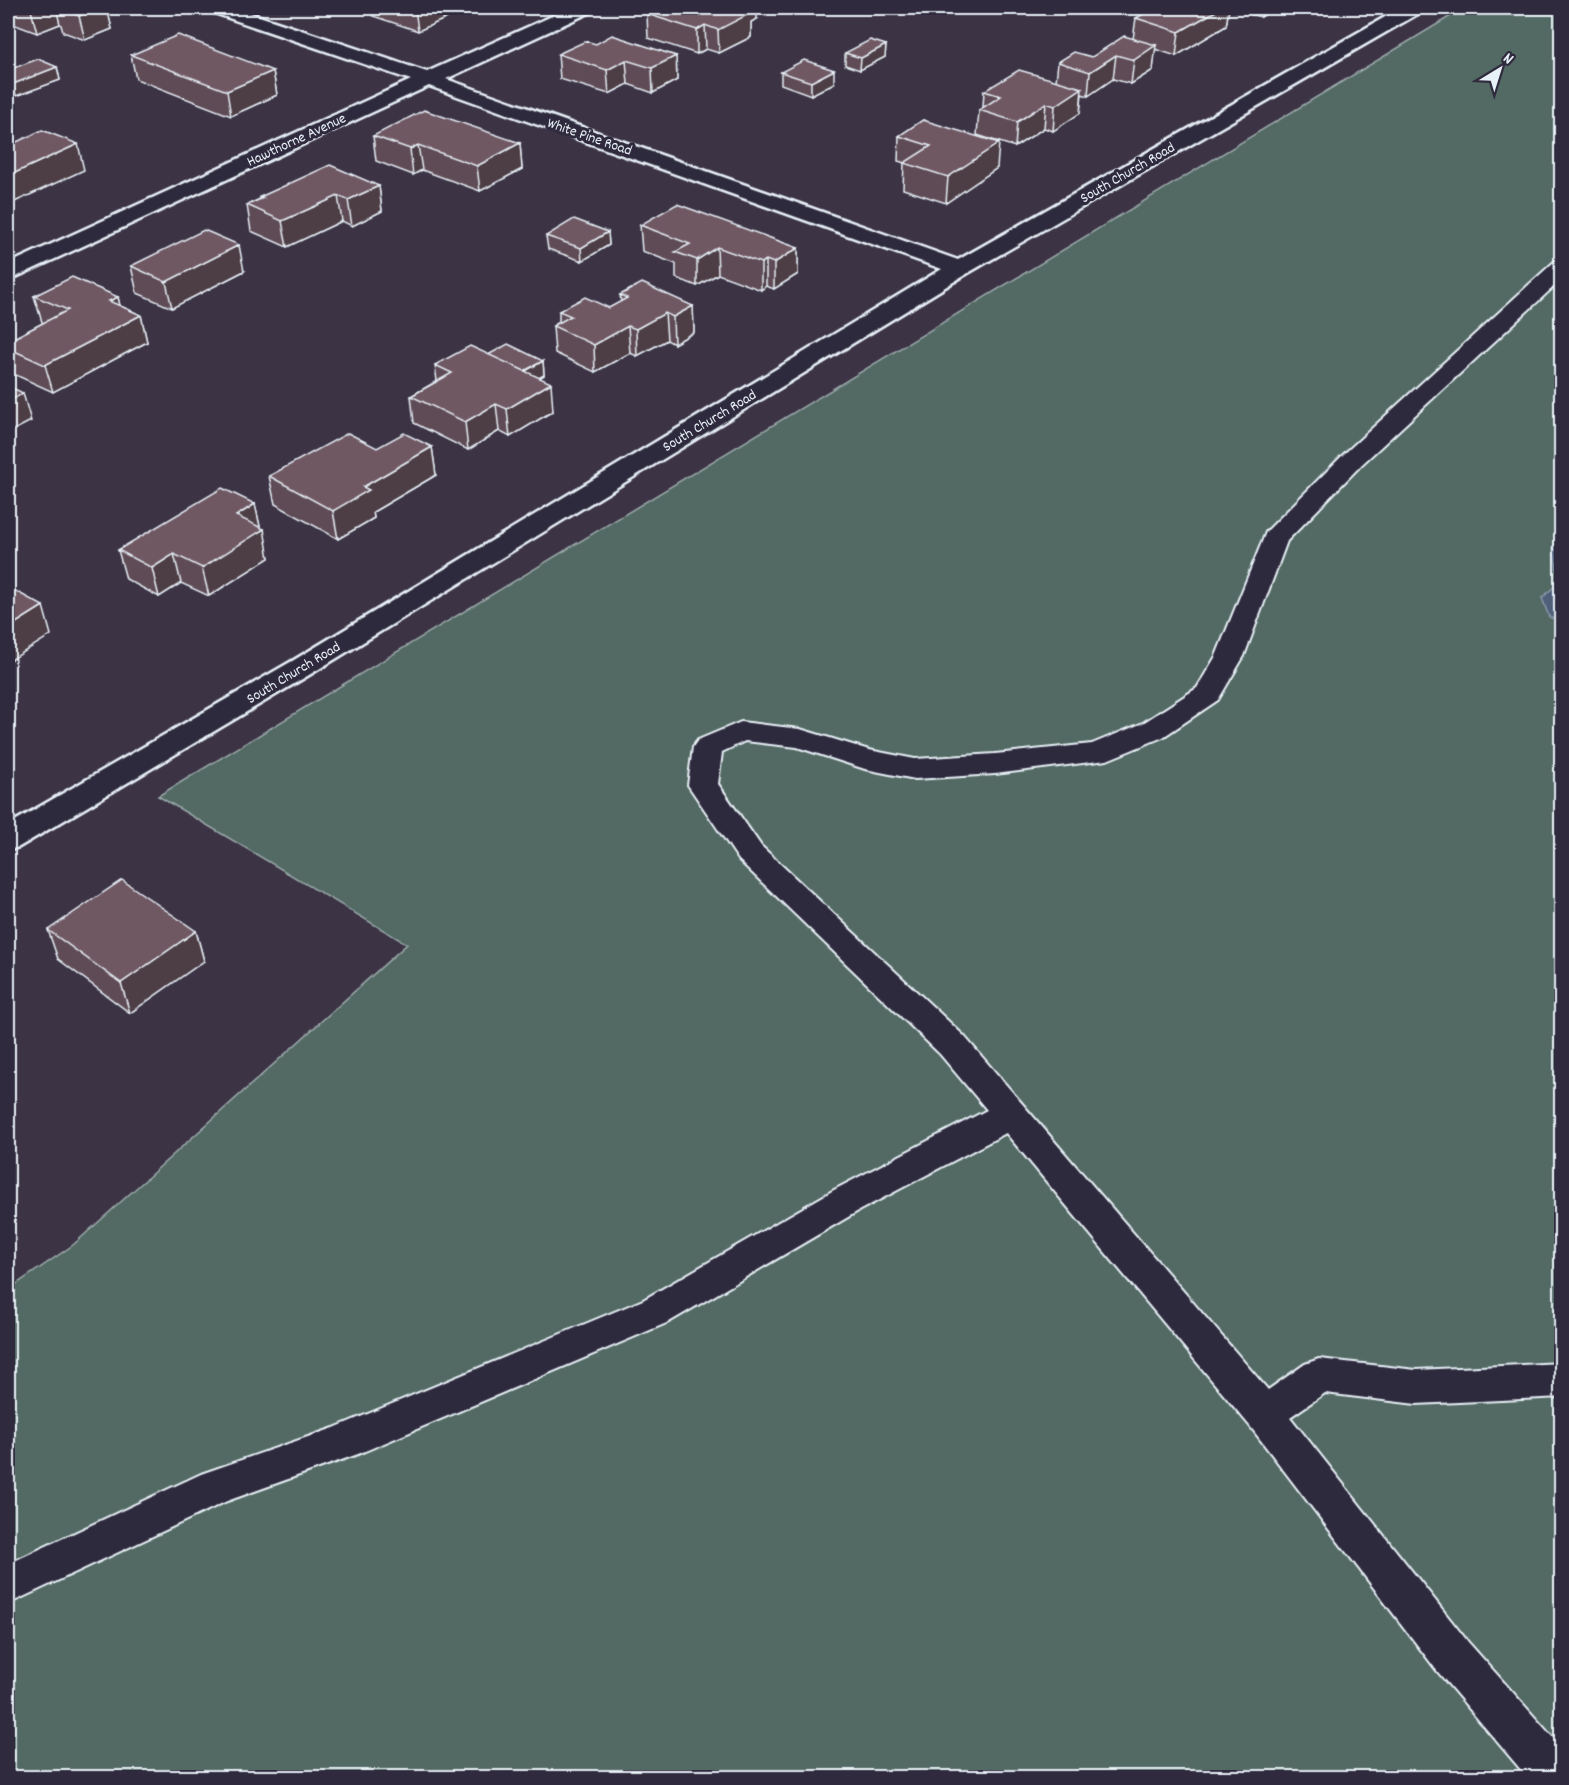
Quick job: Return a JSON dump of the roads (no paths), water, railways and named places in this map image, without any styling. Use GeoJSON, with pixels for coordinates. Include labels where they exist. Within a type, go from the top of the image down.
{"type":"FeatureCollection","features":[{"type":"Feature","properties":{"kind":"street","name":"White Pine Road"},"geometry":{"type":"LineString","coordinates":[[218,8],[427,79],[960,268]]}},
{"type":"Feature","properties":{"kind":"street","name":"Hawthorne Avenue"},"geometry":{"type":"LineString","coordinates":[[8,272],[584,8]]}},
{"type":"Feature","properties":{"kind":"street","name":"South Church Road"},"geometry":{"type":"LineString","coordinates":[[8,840],[304,666],[960,268],[1413,8]]}},
{"type":"Feature","properties":{"kind":"lane"},"geometry":{"type":"LineString","coordinates":[[1558,1778],[1453,1657],[1264,1414],[952,1045],[750,853],[703,785],[708,747],[741,731],[800,738],[865,759],[915,769],[995,764],[1096,753],[1153,730],[1208,694],[1230,657],[1275,538],[1353,459],[1562,267]]}},
{"type":"Feature","properties":{"kind":"lane"},"geometry":{"type":"LineString","coordinates":[[8,1585],[215,1487],[344,1442],[656,1311],[847,1200],[1011,1114]]}},
{"type":"Feature","properties":{"kind":"lane"},"geometry":{"type":"LineString","coordinates":[[1264,1414],[1319,1376],[1416,1387],[1562,1380]]}},
{"type":"Feature","properties":{"kind":"water"},"geometry":{"type":"Polygon","coordinates":[[[1562,532],[1561,622],[1549,617],[1542,598],[1559,582],[1553,548],[1559,533],[1562,532]]]}}]}
